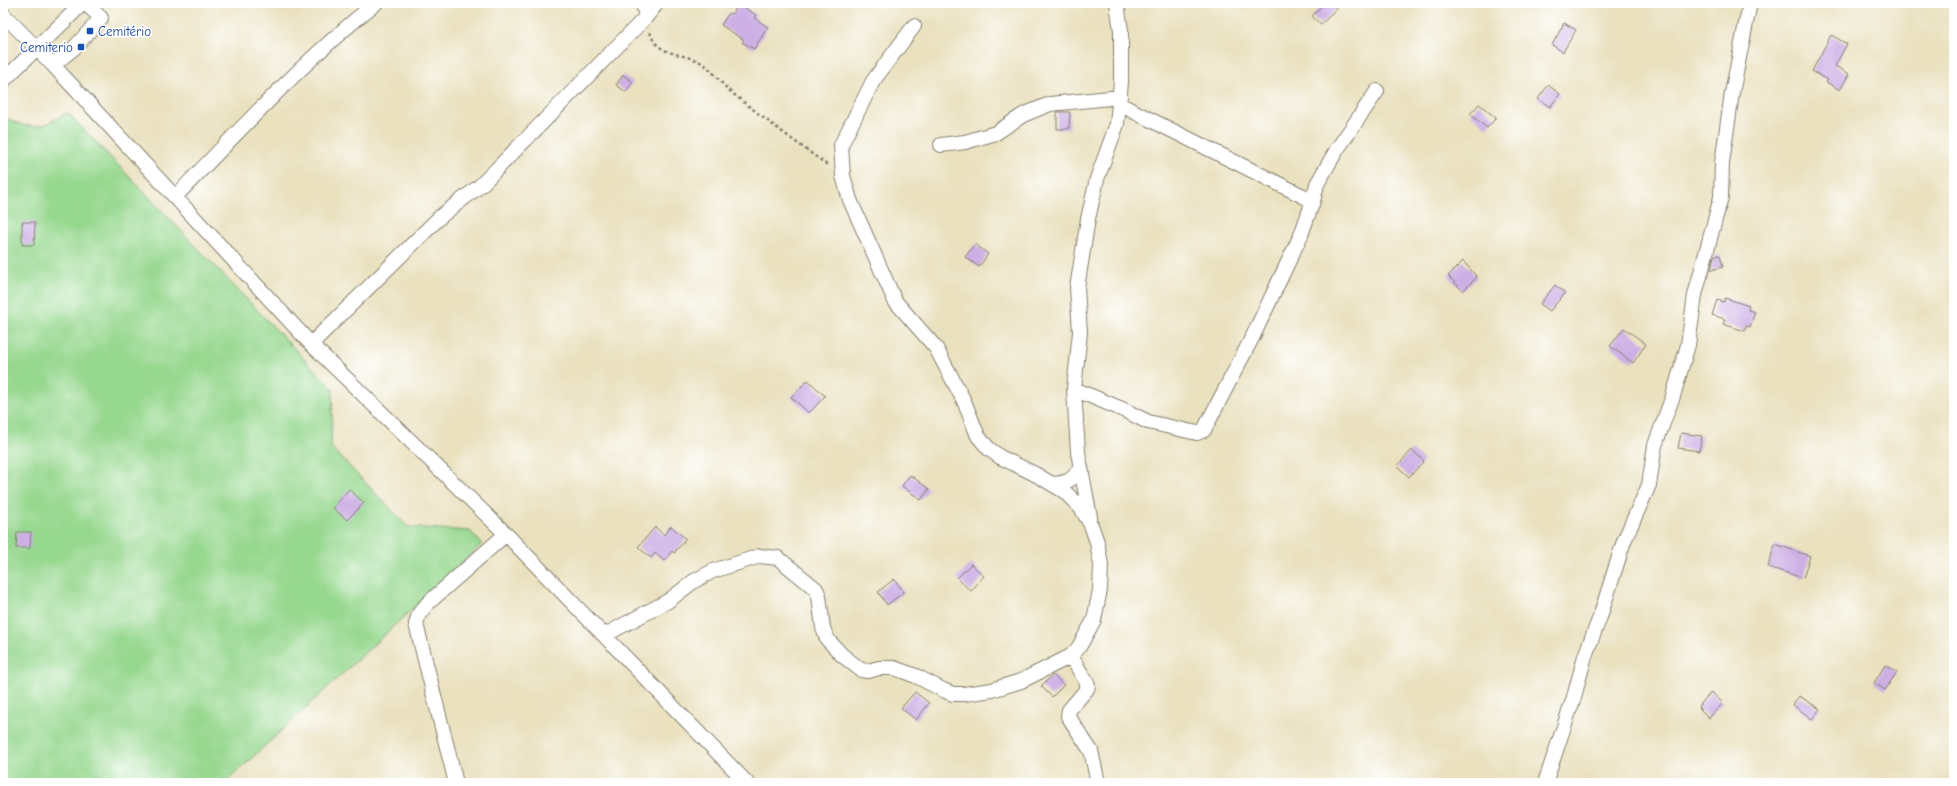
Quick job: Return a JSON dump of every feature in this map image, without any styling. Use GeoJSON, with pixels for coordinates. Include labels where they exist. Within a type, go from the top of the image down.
{"type":"FeatureCollection","features":[{"type":"Feature","properties":{"kind":"street"},"geometry":{"type":"LineString","coordinates":[[3,81],[84,3],[101,18],[74,48],[53,65]]}},
{"type":"Feature","properties":{"kind":"street"},"geometry":{"type":"LineString","coordinates":[[175,197],[267,102],[348,25],[376,3]]}},
{"type":"Feature","properties":{"kind":"street"},"geometry":{"type":"LineString","coordinates":[[643,3],[646,17]]}},
{"type":"Feature","properties":{"kind":"street"},"geometry":{"type":"LineString","coordinates":[[311,344],[441,216],[481,185],[646,17],[657,3]]}},
{"type":"Feature","properties":{"kind":"street"},"geometry":{"type":"LineString","coordinates":[[605,636],[668,601],[683,588],[713,571],[760,556],[769,556],[778,558],[816,589],[819,596],[827,639],[842,655],[861,670],[894,668],[916,676],[942,690],[953,694],[964,694],[992,690],[1021,681],[1071,656],[1079,647],[1094,620],[1100,590],[1102,566],[1091,525],[1080,467],[1074,389],[1080,332],[1077,288],[1081,257],[1098,179],[1117,124],[1121,31],[1117,3]]}},
{"type":"Feature","properties":{"kind":"street"},"geometry":{"type":"LineString","coordinates":[[1545,783],[1574,697],[1585,656],[1600,617],[1624,541],[1649,485],[1655,444],[1673,396],[1688,345],[1695,295],[1721,197],[1722,163],[1732,93],[1750,3]]}},
{"type":"Feature","properties":{"kind":"street"},"geometry":{"type":"LineString","coordinates":[[3,14],[38,48],[311,344],[506,534],[747,783]]}},
{"type":"Feature","properties":{"kind":"street"},"geometry":{"type":"LineString","coordinates":[[914,26],[873,81],[840,145],[843,176],[850,200],[895,301],[936,348],[964,401],[978,436],[989,449],[1000,457],[1064,491],[1081,508],[1091,525]]}},
{"type":"Feature","properties":{"kind":"street"},"geometry":{"type":"LineString","coordinates":[[1074,389],[1148,422],[1197,433],[1204,430],[1253,336],[1301,235],[1313,201],[1317,184],[1336,151],[1377,91]]}},
{"type":"Feature","properties":{"kind":"street"},"geometry":{"type":"LineString","coordinates":[[941,145],[965,142],[996,133],[1023,115],[1050,104],[1119,101],[1313,201]]}},
{"type":"Feature","properties":{"kind":"street"},"geometry":{"type":"LineString","coordinates":[[1053,484],[1069,482],[1076,476],[1080,467]]}},
{"type":"Feature","properties":{"kind":"street"},"geometry":{"type":"LineString","coordinates":[[456,783],[416,624],[419,614],[428,603],[506,534]]}},
{"type":"Feature","properties":{"kind":"street"},"geometry":{"type":"LineString","coordinates":[[1071,656],[1088,686],[1069,710],[1068,716],[1091,752],[1098,783]]}},
{"type":"Feature","properties":{"kind":"path"},"geometry":{"type":"LineString","coordinates":[[646,17],[652,41],[667,51],[702,63],[731,92],[754,108],[788,138],[843,176]]}},
{"type":"Feature","properties":{"kind":"green space"},"geometry":{"type":"Polygon","coordinates":[[[67,112],[333,389],[331,447],[408,527],[470,531],[482,544],[225,783],[3,783],[3,115],[17,123],[37,126],[44,125],[67,112]]]}},
{"type":"Feature","properties":{"kind":"building"},"geometry":{"type":"Polygon","coordinates":[[[1324,3],[1341,3],[1321,25],[1312,16],[1324,3]]]}},
{"type":"Feature","properties":{"kind":"building"},"geometry":{"type":"Polygon","coordinates":[[[739,4],[756,15],[754,18],[768,27],[754,49],[742,42],[744,40],[721,25],[729,13],[732,14],[739,4]]]}},
{"type":"Feature","properties":{"kind":"building"},"geometry":{"type":"Polygon","coordinates":[[[1564,23],[1576,30],[1563,52],[1552,45],[1564,23]]]}},
{"type":"Feature","properties":{"kind":"building"},"geometry":{"type":"Polygon","coordinates":[[[1831,35],[1847,44],[1835,66],[1849,74],[1840,90],[1826,82],[1828,80],[1812,71],[1831,35]]]}},
{"type":"Feature","properties":{"kind":"building"},"geometry":{"type":"Polygon","coordinates":[[[623,75],[633,82],[626,92],[616,85],[623,75]]]}},
{"type":"Feature","properties":{"kind":"building"},"geometry":{"type":"Polygon","coordinates":[[[1548,85],[1560,94],[1550,107],[1538,99],[1548,85]]]}},
{"type":"Feature","properties":{"kind":"building"},"geometry":{"type":"Polygon","coordinates":[[[1479,104],[1496,118],[1487,128],[1470,114],[1479,104]]]}},
{"type":"Feature","properties":{"kind":"building"},"geometry":{"type":"Polygon","coordinates":[[[1057,112],[1070,112],[1069,129],[1057,129],[1057,112]]]}},
{"type":"Feature","properties":{"kind":"building"},"geometry":{"type":"Polygon","coordinates":[[[22,222],[35,222],[34,245],[22,245],[22,222]]]}},
{"type":"Feature","properties":{"kind":"building"},"geometry":{"type":"Polygon","coordinates":[[[975,244],[988,254],[979,267],[965,257],[975,244]]]}},
{"type":"Feature","properties":{"kind":"building"},"geometry":{"type":"Polygon","coordinates":[[[1720,255],[1723,267],[1711,270],[1714,256],[1720,255]]]}},
{"type":"Feature","properties":{"kind":"building"},"geometry":{"type":"Polygon","coordinates":[[[1463,261],[1477,277],[1463,291],[1448,276],[1463,261]]]}},
{"type":"Feature","properties":{"kind":"building"},"geometry":{"type":"Polygon","coordinates":[[[1555,285],[1565,293],[1550,311],[1540,304],[1555,285]]]}},
{"type":"Feature","properties":{"kind":"building"},"geometry":{"type":"Polygon","coordinates":[[[1725,298],[1749,306],[1748,310],[1755,312],[1750,327],[1746,326],[1745,331],[1723,324],[1725,319],[1712,315],[1717,300],[1724,302],[1725,298]]]}},
{"type":"Feature","properties":{"kind":"building"},"geometry":{"type":"Polygon","coordinates":[[[1624,328],[1646,344],[1633,363],[1610,346],[1624,328]]]}},
{"type":"Feature","properties":{"kind":"building"},"geometry":{"type":"Polygon","coordinates":[[[808,380],[825,396],[809,413],[791,397],[808,380]]]}},
{"type":"Feature","properties":{"kind":"building"},"geometry":{"type":"Polygon","coordinates":[[[1681,433],[1702,436],[1699,451],[1678,448],[1681,433]]]}},
{"type":"Feature","properties":{"kind":"building"},"geometry":{"type":"Polygon","coordinates":[[[1412,450],[1424,461],[1409,477],[1397,466],[1412,450]]]}},
{"type":"Feature","properties":{"kind":"building"},"geometry":{"type":"Polygon","coordinates":[[[910,475],[929,489],[921,500],[902,486],[910,475]]]}},
{"type":"Feature","properties":{"kind":"building"},"geometry":{"type":"Polygon","coordinates":[[[349,489],[364,503],[347,520],[333,508],[349,489]]]}},
{"type":"Feature","properties":{"kind":"building"},"geometry":{"type":"Polygon","coordinates":[[[671,526],[686,539],[674,553],[672,551],[664,561],[655,553],[651,558],[638,547],[655,527],[664,535],[671,526]]]}},
{"type":"Feature","properties":{"kind":"building"},"geometry":{"type":"Polygon","coordinates":[[[17,532],[31,532],[30,548],[16,548],[17,532]]]}},
{"type":"Feature","properties":{"kind":"building"},"geometry":{"type":"Polygon","coordinates":[[[1775,544],[1810,556],[1803,578],[1768,567],[1775,544]]]}},
{"type":"Feature","properties":{"kind":"building"},"geometry":{"type":"Polygon","coordinates":[[[971,564],[984,576],[971,591],[957,578],[971,564]]]}},
{"type":"Feature","properties":{"kind":"building"},"geometry":{"type":"Polygon","coordinates":[[[894,579],[904,592],[887,605],[878,592],[894,579]]]}},
{"type":"Feature","properties":{"kind":"building"},"geometry":{"type":"Polygon","coordinates":[[[1885,665],[1897,672],[1885,690],[1874,683],[1885,665]]]}},
{"type":"Feature","properties":{"kind":"building"},"geometry":{"type":"Polygon","coordinates":[[[1053,675],[1064,685],[1052,697],[1041,686],[1053,675]]]}},
{"type":"Feature","properties":{"kind":"building"},"geometry":{"type":"Polygon","coordinates":[[[915,692],[929,703],[916,720],[901,708],[915,692]]]}},
{"type":"Feature","properties":{"kind":"building"},"geometry":{"type":"Polygon","coordinates":[[[1711,692],[1723,703],[1709,718],[1698,707],[1711,692]]]}},
{"type":"Feature","properties":{"kind":"building"},"geometry":{"type":"Polygon","coordinates":[[[1799,696],[1820,709],[1812,719],[1793,705],[1799,696]]]}},
{"type":"Feature","properties":{"kind":"place","name":"Cemitério"},"geometry":{"type":"Point","coordinates":[90,31]}},
{"type":"Feature","properties":{"kind":"place","name":"Cemiterio"},"geometry":{"type":"Point","coordinates":[81,47]}}]}
